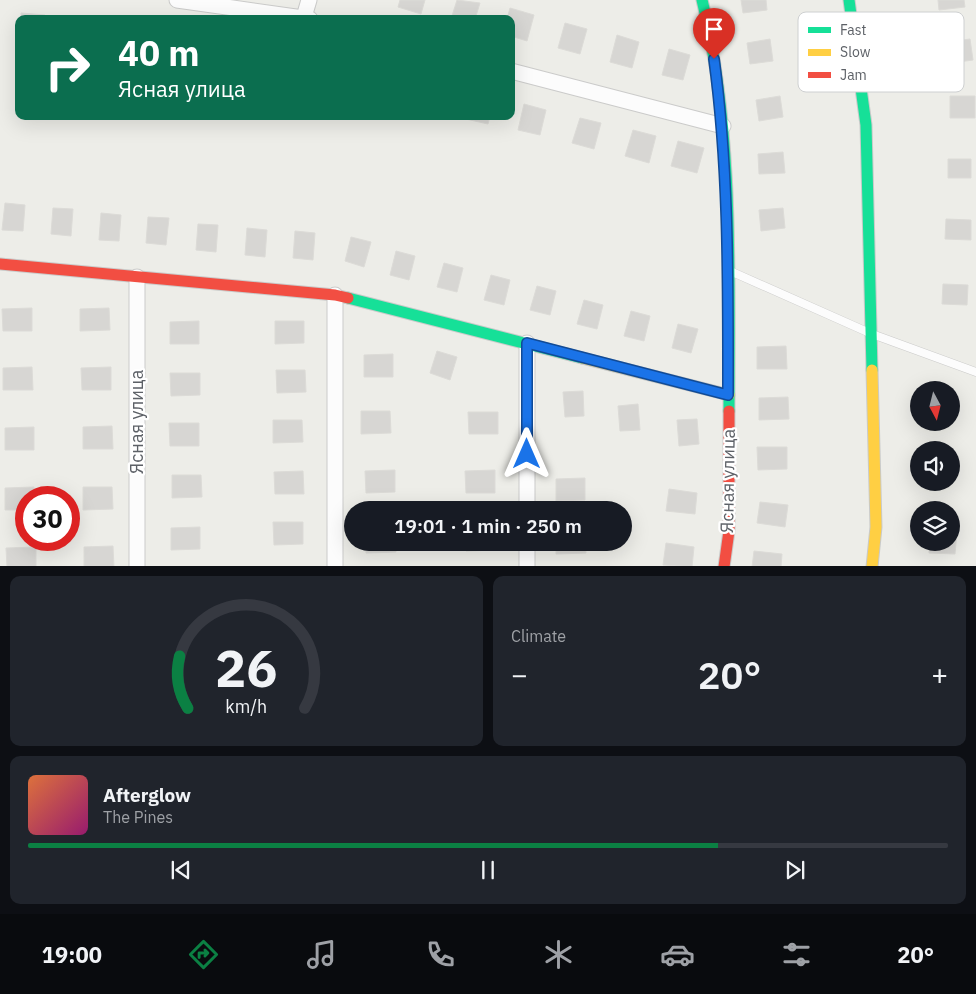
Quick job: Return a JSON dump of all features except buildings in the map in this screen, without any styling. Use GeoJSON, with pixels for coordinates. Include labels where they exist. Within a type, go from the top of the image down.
{"type":"FeatureCollection","features":[{"type":"Feature","properties":{"kind":"street"},"geometry":{"type":"LineString","coordinates":[[177,0],[285,15]]}},
{"type":"Feature","properties":{"kind":"street"},"geometry":{"type":"LineString","coordinates":[[307,15],[309,0]]}},
{"type":"Feature","properties":{"kind":"street","name":"Ясная улица"},"geometry":{"type":"LineString","coordinates":[[702,0],[709,25],[723,126],[728,270],[729,531],[724,566]]}},
{"type":"Feature","properties":{"kind":"street"},"geometry":{"type":"LineString","coordinates":[[515,72],[723,126]]}},
{"type":"Feature","properties":{"kind":"street"},"geometry":{"type":"LineString","coordinates":[[862,92],[866,125],[872,334],[876,527],[872,566]]}},
{"type":"Feature","properties":{"kind":"street"},"geometry":{"type":"LineString","coordinates":[[0,264],[137,278],[336,294],[728,395]]}},
{"type":"Feature","properties":{"kind":"street","name":"Ясная улица"},"geometry":{"type":"LineString","coordinates":[[137,278],[137,566]]}},
{"type":"Feature","properties":{"kind":"street"},"geometry":{"type":"LineString","coordinates":[[335,566],[336,294]]}},
{"type":"Feature","properties":{"kind":"street"},"geometry":{"type":"LineString","coordinates":[[527,343],[527,501]]}},
{"type":"Feature","properties":{"kind":"street"},"geometry":{"type":"LineString","coordinates":[[527,551],[527,566]]}},
{"type":"Feature","properties":{"kind":"lane"},"geometry":{"type":"LineString","coordinates":[[728,270],[872,334],[976,372]]}},
{"type":"Feature","properties":{"kind":"traffic: fast"},"geometry":{"type":"LineString","coordinates":[[702,0],[720,100],[725,151],[729,257],[729,411]]}},
{"type":"Feature","properties":{"kind":"traffic: fast"},"geometry":{"type":"LineString","coordinates":[[849,0],[851,12]]}},
{"type":"Feature","properties":{"kind":"traffic: fast"},"geometry":{"type":"LineString","coordinates":[[862,92],[866,125],[872,370]]}},
{"type":"Feature","properties":{"kind":"traffic: fast"},"geometry":{"type":"LineString","coordinates":[[348,298],[582,358]]}},
{"type":"Feature","properties":{"kind":"traffic: slow"},"geometry":{"type":"LineString","coordinates":[[582,358],[729,395]]}},
{"type":"Feature","properties":{"kind":"traffic: slow"},"geometry":{"type":"LineString","coordinates":[[872,370],[876,527],[872,566]]}},
{"type":"Feature","properties":{"kind":"traffic: jam"},"geometry":{"type":"LineString","coordinates":[[0,264],[335,295],[348,298]]}},
{"type":"Feature","properties":{"kind":"traffic: jam"},"geometry":{"type":"LineString","coordinates":[[724,566],[729,531],[729,411]]}},
{"type":"Feature","properties":{"kind":"route"},"geometry":{"type":"LineString","coordinates":[[527,454],[527,343],[728,395],[728,270],[723,126],[714,59]]}}]}
